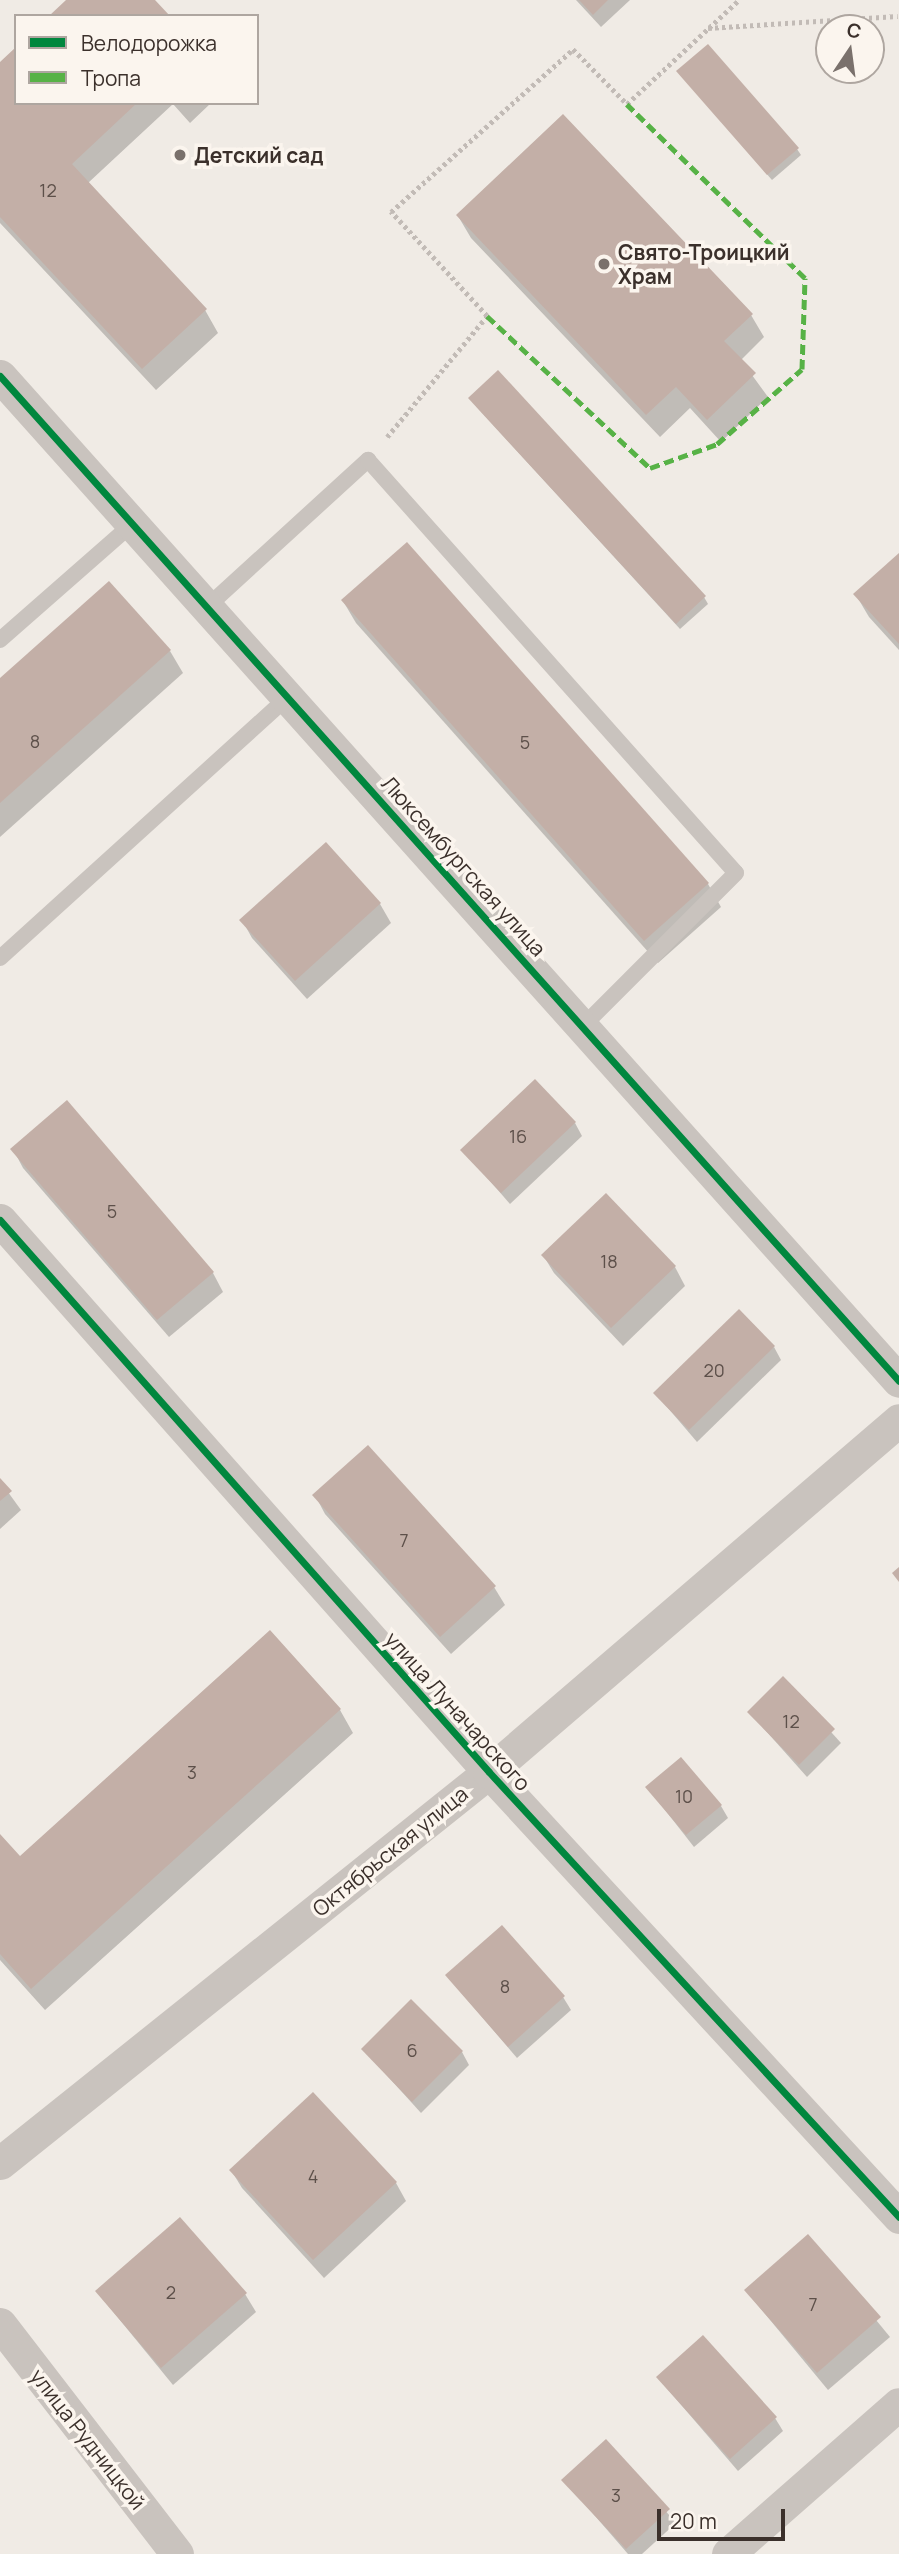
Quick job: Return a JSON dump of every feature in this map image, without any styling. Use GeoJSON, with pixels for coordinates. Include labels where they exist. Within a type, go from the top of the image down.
{"type":"FeatureCollection","features":[{"type":"Feature","properties":{"kind":"street","name":"Люксембургская улица"},"geometry":{"type":"LineString","coordinates":[[0,376],[899,1381]]}},
{"type":"Feature","properties":{"kind":"street","name":"улица Луначарского"},"geometry":{"type":"LineString","coordinates":[[0,1220],[489,1772],[899,2217]]}},
{"type":"Feature","properties":{"kind":"street","name":"Октябрьская улица"},"geometry":{"type":"LineString","coordinates":[[0,2163],[489,1772],[899,1420]]}},
{"type":"Feature","properties":{"kind":"street","name":"улица Рудницкой"},"geometry":{"type":"LineString","coordinates":[[0,2323],[177,2554]]}},
{"type":"Feature","properties":{"kind":"street"},"geometry":{"type":"LineString","coordinates":[[728,2554],[899,2404]]}},
{"type":"Feature","properties":{"kind":"lane"},"geometry":{"type":"LineString","coordinates":[[208,607],[368,460],[736,873],[583,1026]]}},
{"type":"Feature","properties":{"kind":"lane"},"geometry":{"type":"LineString","coordinates":[[0,640],[133,523]]}},
{"type":"Feature","properties":{"kind":"lane"},"geometry":{"type":"LineString","coordinates":[[0,958],[289,696]]}},
{"type":"Feature","properties":{"kind":"path"},"geometry":{"type":"LineString","coordinates":[[368,460],[487,316],[391,212],[573,49],[627,104],[739,0]]}},
{"type":"Feature","properties":{"kind":"path"},"geometry":{"type":"LineString","coordinates":[[707,28],[898,16]]}},
{"type":"Feature","properties":{"kind":"building"},"geometry":{"type":"Polygon","coordinates":[[[66,0],[155,0],[168,14],[51,14],[66,0]]]}},
{"type":"Feature","properties":{"kind":"building"},"geometry":{"type":"Polygon","coordinates":[[[579,0],[608,0],[593,15],[579,0]]]}},
{"type":"Feature","properties":{"kind":"building"},"geometry":{"type":"Polygon","coordinates":[[[708,44],[799,148],[767,175],[676,71],[708,44]]]}},
{"type":"Feature","properties":{"kind":"building"},"geometry":{"type":"Polygon","coordinates":[[[14,49],[14,105],[135,105],[72,164],[207,309],[142,369],[0,217],[0,62],[14,49]]]}},
{"type":"Feature","properties":{"kind":"building","name":"Свято-Троицкий Храм"},"geometry":{"type":"Polygon","coordinates":[[[563,114],[753,314],[724,341],[756,373],[707,420],[676,387],[646,415],[456,215],[563,114]]]}},
{"type":"Feature","properties":{"kind":"building"},"geometry":{"type":"Polygon","coordinates":[[[498,370],[706,596],[676,624],[468,398],[498,370]]]}},
{"type":"Feature","properties":{"kind":"building"},"geometry":{"type":"Polygon","coordinates":[[[407,542],[709,883],[644,941],[341,600],[407,542]]]}},
{"type":"Feature","properties":{"kind":"building"},"geometry":{"type":"Polygon","coordinates":[[[899,553],[899,644],[853,594],[899,553]]]}},
{"type":"Feature","properties":{"kind":"building"},"geometry":{"type":"Polygon","coordinates":[[[109,581],[171,650],[0,803],[0,678],[109,581]]]}},
{"type":"Feature","properties":{"kind":"building"},"geometry":{"type":"Polygon","coordinates":[[[326,842],[381,903],[295,981],[239,920],[326,842]]]}},
{"type":"Feature","properties":{"kind":"building"},"geometry":{"type":"Polygon","coordinates":[[[535,1079],[576,1122],[501,1193],[460,1150],[535,1079]]]}},
{"type":"Feature","properties":{"kind":"building"},"geometry":{"type":"Polygon","coordinates":[[[67,1100],[214,1272],[157,1320],[10,1149],[67,1100]]]}},
{"type":"Feature","properties":{"kind":"building"},"geometry":{"type":"Polygon","coordinates":[[[606,1193],[676,1266],[611,1328],[541,1255],[606,1193]]]}},
{"type":"Feature","properties":{"kind":"building"},"geometry":{"type":"Polygon","coordinates":[[[739,1309],[775,1346],[689,1430],[653,1393],[739,1309]]]}},
{"type":"Feature","properties":{"kind":"building"},"geometry":{"type":"Polygon","coordinates":[[[368,1445],[496,1586],[440,1637],[312,1495],[368,1445]]]}},
{"type":"Feature","properties":{"kind":"building"},"geometry":{"type":"Polygon","coordinates":[[[0,1478],[12,1491],[0,1501],[0,1478]]]}},
{"type":"Feature","properties":{"kind":"building"},"geometry":{"type":"Polygon","coordinates":[[[899,1567],[899,1582],[892,1573],[899,1567]]]}},
{"type":"Feature","properties":{"kind":"building"},"geometry":{"type":"Polygon","coordinates":[[[270,1630],[341,1709],[31,1989],[0,1954],[0,1834],[20,1856],[270,1630]]]}},
{"type":"Feature","properties":{"kind":"building"},"geometry":{"type":"Polygon","coordinates":[[[783,1676],[835,1729],[799,1765],[747,1712],[783,1676]]]}},
{"type":"Feature","properties":{"kind":"building"},"geometry":{"type":"Polygon","coordinates":[[[681,1757],[722,1805],[686,1835],[645,1787],[681,1757]]]}},
{"type":"Feature","properties":{"kind":"building"},"geometry":{"type":"Polygon","coordinates":[[[502,1925],[565,1996],[508,2047],[445,1975],[502,1925]]]}},
{"type":"Feature","properties":{"kind":"building"},"geometry":{"type":"Polygon","coordinates":[[[411,1999],[463,2051],[412,2102],[361,2049],[411,1999]]]}},
{"type":"Feature","properties":{"kind":"building"},"geometry":{"type":"Polygon","coordinates":[[[313,2092],[397,2182],[313,2260],[229,2170],[313,2092]]]}},
{"type":"Feature","properties":{"kind":"building"},"geometry":{"type":"Polygon","coordinates":[[[180,2217],[247,2293],[161,2368],[95,2291],[180,2217]]]}},
{"type":"Feature","properties":{"kind":"building"},"geometry":{"type":"Polygon","coordinates":[[[808,2234],[881,2317],[817,2373],[744,2290],[808,2234]]]}},
{"type":"Feature","properties":{"kind":"building"},"geometry":{"type":"Polygon","coordinates":[[[703,2335],[777,2417],[730,2459],[656,2377],[703,2335]]]}},
{"type":"Feature","properties":{"kind":"building"},"geometry":{"type":"Polygon","coordinates":[[[606,2439],[670,2509],[626,2549],[561,2480],[606,2439]]]}},
{"type":"Feature","properties":{"kind":"marked path"},"geometry":{"type":"LineString","coordinates":[[487,316],[650,468],[717,444],[802,369],[805,278],[627,104]]}},
{"type":"Feature","properties":{"kind":"cycle path"},"geometry":{"type":"LineString","coordinates":[[0,376],[899,1381]]}},
{"type":"Feature","properties":{"kind":"cycle path"},"geometry":{"type":"LineString","coordinates":[[0,1220],[489,1772],[899,2217]]}},
{"type":"Feature","properties":{"kind":"place","name":"Детский сад"},"geometry":{"type":"Point","coordinates":[180,155]}},
{"type":"Feature","properties":{"kind":"place","name":"Свято-Троицкий Храм"},"geometry":{"type":"Point","coordinates":[604,264]}}]}
